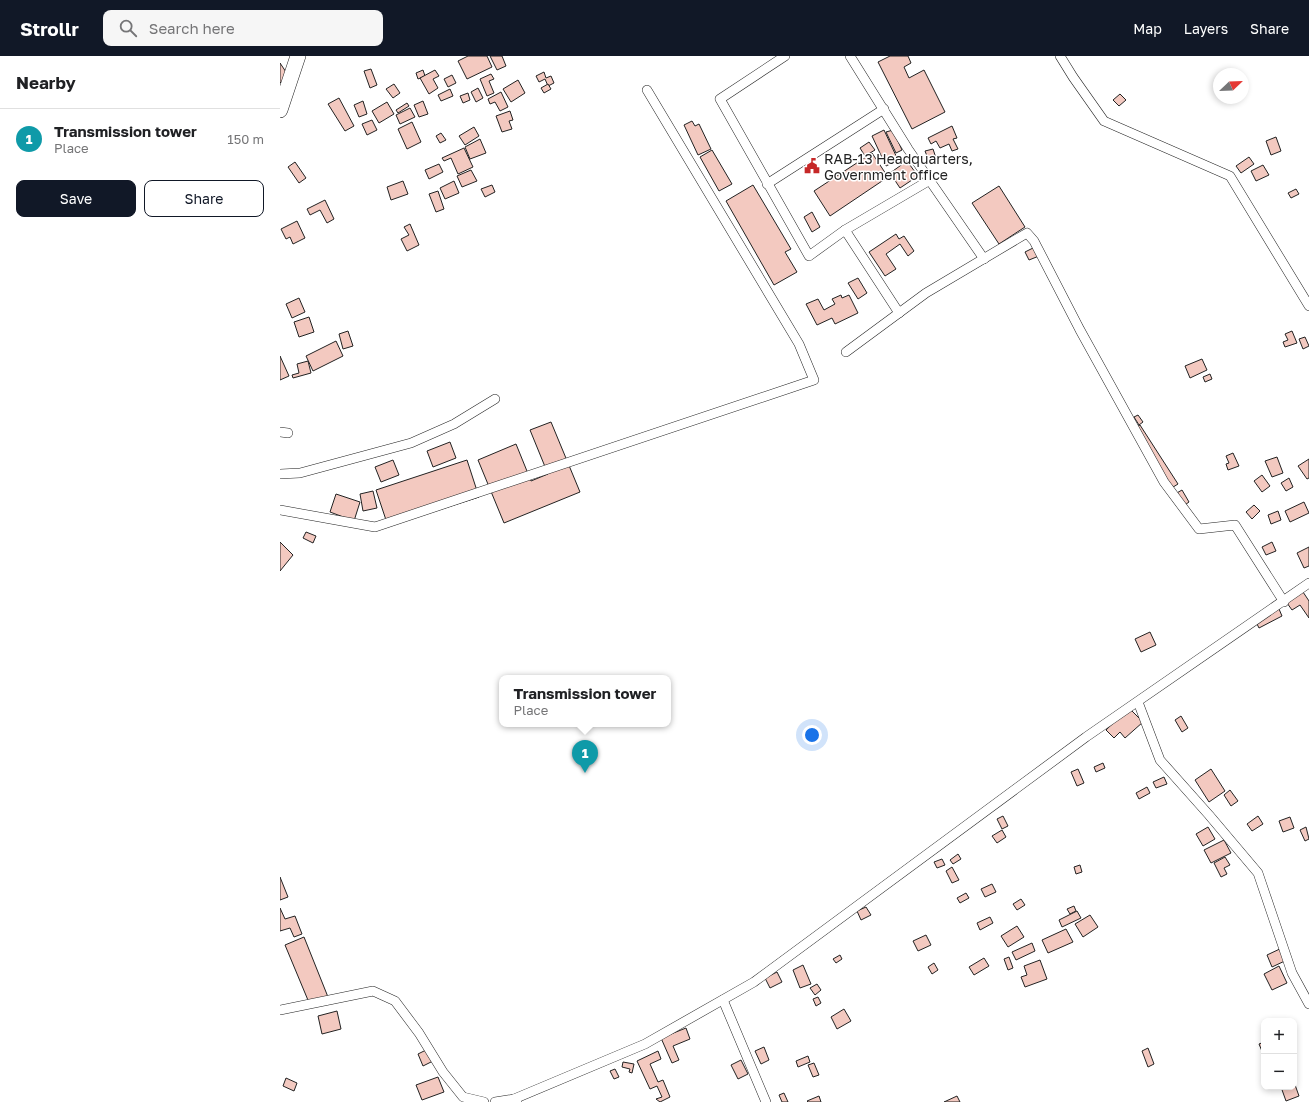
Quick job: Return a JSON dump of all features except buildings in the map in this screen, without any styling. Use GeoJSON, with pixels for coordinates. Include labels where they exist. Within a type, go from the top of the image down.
{"type":"FeatureCollection","features":[{"type":"Feature","properties":{"kind":"highway"},"geometry":{"type":"LineString","coordinates":[[280,110],[298,56]]}},
{"type":"Feature","properties":{"kind":"street"},"geometry":{"type":"LineString","coordinates":[[785,56],[720,99],[809,256],[845,230],[930,180]]}},
{"type":"Feature","properties":{"kind":"street"},"geometry":{"type":"LineString","coordinates":[[850,56],[930,180],[984,259]]}},
{"type":"Feature","properties":{"kind":"street"},"geometry":{"type":"LineString","coordinates":[[1060,56],[1104,121],[1230,176],[1309,306]]}},
{"type":"Feature","properties":{"kind":"street"},"geometry":{"type":"LineString","coordinates":[[280,510],[375,527],[814,380],[799,344],[647,90]]}},
{"type":"Feature","properties":{"kind":"street"},"geometry":{"type":"LineString","coordinates":[[767,184],[884,109]]}},
{"type":"Feature","properties":{"kind":"street"},"geometry":{"type":"LineString","coordinates":[[845,230],[898,314]]}},
{"type":"Feature","properties":{"kind":"street"},"geometry":{"type":"LineString","coordinates":[[846,352],[926,294],[1027,233],[1034,241],[1080,330],[1164,482],[1199,529],[1235,525],[1284,602]]}},
{"type":"Feature","properties":{"kind":"street"},"geometry":{"type":"LineString","coordinates":[[280,474],[300,473],[411,443],[454,424],[495,399]]}},
{"type":"Feature","properties":{"kind":"street"},"geometry":{"type":"LineString","coordinates":[[495,1102],[515,1100],[644,1044],[754,982],[1086,737],[1309,584]]}},
{"type":"Feature","properties":{"kind":"street"},"geometry":{"type":"LineString","coordinates":[[1138,702],[1160,760],[1258,873],[1292,973],[1309,1004]]}},
{"type":"Feature","properties":{"kind":"street"},"geometry":{"type":"LineString","coordinates":[[280,1010],[373,991],[395,1001],[419,1033],[443,1072],[463,1097],[484,1102]]}},
{"type":"Feature","properties":{"kind":"street"},"geometry":{"type":"LineString","coordinates":[[722,1000],[766,1102]]}},
{"type":"Feature","properties":{"kind":"place","name":"RAB-13 Headquarters, Government office"},"geometry":{"type":"Point","coordinates":[812,166]}},
{"type":"Feature","properties":{"kind":"place","name":"Transmission tower"},"geometry":{"type":"Point","coordinates":[585,773]}}]}
